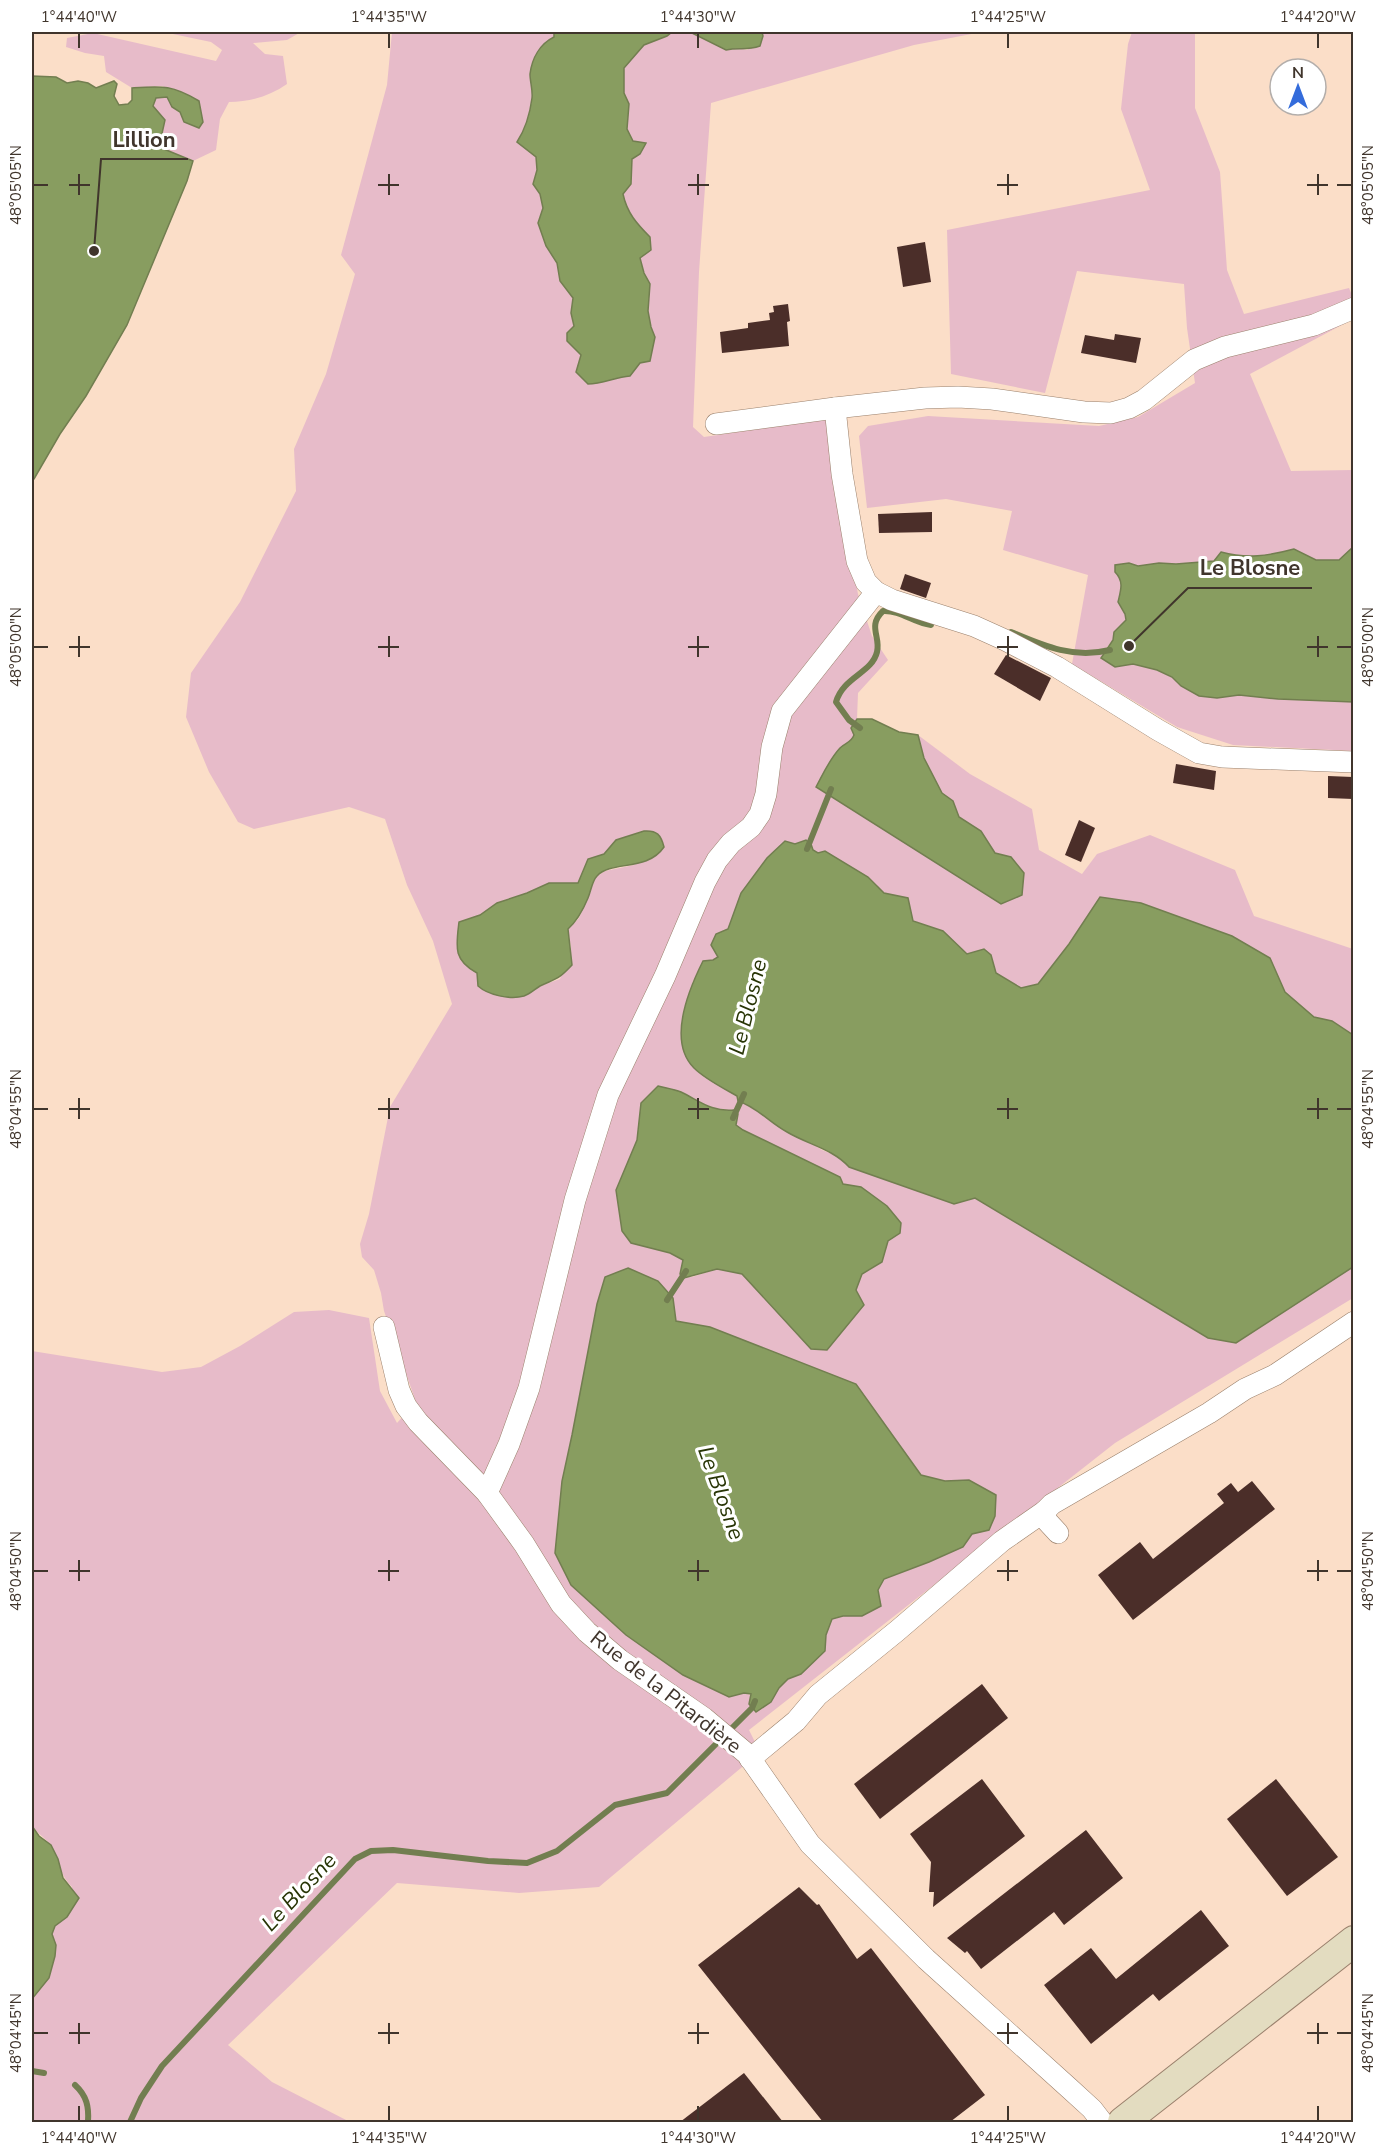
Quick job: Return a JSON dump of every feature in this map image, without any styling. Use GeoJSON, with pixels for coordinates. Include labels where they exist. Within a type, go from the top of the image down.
{"type":"FeatureCollection","features":[{"type":"Feature","properties":{"kind":"main road"},"geometry":{"type":"LineString","coordinates":[[1123,2122],[1353,1941]]}},
{"type":"Feature","properties":{"kind":"street"},"geometry":{"type":"LineString","coordinates":[[716,424],[835,408],[925,398],[958,397],[992,399],[1084,412],[1111,413],[1129,408],[1144,400],[1194,360],[1225,347],[1314,325],[1353,308]]}},
{"type":"Feature","properties":{"kind":"street"},"geometry":{"type":"LineString","coordinates":[[835,408],[842,474],[857,561],[866,582],[876,592],[892,600],[974,626],[1005,640],[1057,667],[1199,753],[1222,757],[1353,762]]}},
{"type":"Feature","properties":{"kind":"street"},"geometry":{"type":"LineString","coordinates":[[487,1493],[509,1444],[529,1388],[575,1200],[608,1095],[665,976],[705,882],[717,860],[731,843],[751,827],[760,814],[766,794],[772,747],[782,711],[876,592]]}},
{"type":"Feature","properties":{"kind":"street"},"geometry":{"type":"LineString","coordinates":[[748,1757],[796,1721],[818,1695],[1002,1541],[1053,1504],[1209,1413],[1245,1389],[1275,1375],[1353,1322]]}},
{"type":"Feature","properties":{"kind":"street","name":"Rue de la Pitardière"},"geometry":{"type":"LineString","coordinates":[[384,1327],[399,1390],[406,1406],[418,1422],[487,1493],[524,1544],[561,1604],[587,1632],[620,1660],[704,1718],[748,1757],[810,1844],[926,1959],[1092,2109],[1102,2122]]}},
{"type":"Feature","properties":{"kind":"street"},"geometry":{"type":"LineString","coordinates":[[1045,1511],[1046,1520],[1058,1533]]}},
{"type":"Feature","properties":{"kind":"shaded area"},"geometry":{"type":"Polygon","coordinates":[[[168,32],[301,32],[287,40],[253,43],[265,54],[283,56],[287,84],[260,98],[229,102],[220,119],[216,150],[193,161],[159,148],[165,120],[153,106],[156,98],[167,97],[172,107],[199,128],[163,86],[132,88],[106,72],[104,56],[66,47],[67,38],[93,33],[216,61],[222,50],[211,42],[168,32]]]}},
{"type":"Feature","properties":{"kind":"shaded area"},"geometry":{"type":"Polygon","coordinates":[[[392,32],[554,32],[554,36],[530,75],[533,94],[529,116],[525,129],[517,142],[536,157],[537,170],[533,184],[540,194],[543,208],[538,223],[546,246],[557,263],[560,281],[573,298],[571,313],[574,326],[567,333],[581,355],[583,378],[588,384],[593,384],[630,376],[655,337],[648,311],[650,284],[644,273],[640,257],[650,238],[630,213],[623,194],[631,183],[632,159],[645,143],[632,141],[627,129],[629,104],[624,93],[624,67],[644,45],[672,32],[690,32],[726,50],[736,47],[747,50],[763,37],[762,32],[982,32],[914,45],[711,103],[699,272],[693,427],[704,437],[826,419],[858,594],[872,636],[888,660],[858,693],[857,719],[851,728],[854,735],[833,757],[816,787],[995,854],[981,831],[959,817],[953,801],[942,793],[924,758],[918,735],[970,774],[1032,809],[1039,850],[1082,874],[1097,854],[1150,835],[1235,870],[1254,916],[1353,949],[1353,1035],[1332,1021],[1314,1017],[1285,992],[1270,958],[1069,944],[1038,984],[1021,988],[996,973],[991,955],[967,954],[943,931],[913,921],[908,898],[884,893],[868,877],[812,850],[811,844],[806,840],[795,844],[741,893],[718,957],[693,981],[681,1025],[725,1089],[737,1096],[739,1101],[822,1150],[840,1157],[849,1167],[954,1204],[975,1198],[1208,1338],[1236,1343],[1353,1267],[1353,1298],[1115,1443],[749,1730],[760,1752],[599,1887],[519,1893],[397,1883],[228,2045],[272,2082],[350,2122],[32,2122],[32,1999],[49,1978],[56,1945],[52,1934],[55,1925],[67,1917],[72,1887],[62,1873],[52,1847],[32,1826],[32,1351],[162,1372],[201,1367],[294,1312],[329,1310],[369,1318],[380,1391],[397,1423],[416,1402],[384,1311],[374,1270],[362,1257],[360,1244],[369,1214],[390,1107],[452,1004],[433,941],[407,885],[385,819],[349,807],[254,829],[238,822],[209,772],[186,717],[191,673],[240,602],[296,491],[294,449],[326,374],[355,274],[341,255],[387,85],[392,32]],[[644,831],[617,840],[604,854],[588,859],[579,883],[549,883],[497,903],[480,915],[459,922],[477,973],[478,986],[525,996],[540,986],[560,979],[571,948],[568,929],[579,918],[596,877],[605,871],[634,865],[653,831],[644,831]],[[679,1091],[641,1103],[637,1140],[616,1190],[631,1243],[670,1253],[683,1260],[680,1274],[692,1277],[717,1269],[742,1274],[811,1349],[827,1350],[835,1338],[862,1274],[882,1262],[888,1240],[900,1233],[861,1187],[842,1184],[840,1177],[743,1130],[736,1125],[734,1110],[712,1108],[679,1091]],[[673,1298],[572,1435],[562,1481],[555,1553],[626,1635],[683,1675],[729,1697],[744,1693],[771,1702],[779,1688],[788,1679],[802,1674],[826,1635],[832,1619],[843,1616],[862,1616],[881,1606],[878,1590],[884,1579],[963,1547],[972,1534],[988,1530],[969,1480],[945,1481],[921,1475],[856,1384],[710,1327],[676,1321],[673,1298]]]}},
{"type":"Feature","properties":{"kind":"shaded area"},"geometry":{"type":"Polygon","coordinates":[[[1132,32],[1195,32],[1195,108],[1220,172],[1227,270],[1244,314],[1349,288],[1353,298],[1353,319],[1250,374],[1291,471],[1353,470],[1353,547],[1340,560],[1316,560],[1294,549],[1258,556],[1221,553],[1214,561],[1138,566],[1129,563],[1120,577],[1122,588],[1118,602],[1126,620],[1114,632],[1113,640],[1104,651],[1115,667],[1133,664],[1157,670],[1172,677],[1181,686],[1217,698],[1239,695],[1353,702],[1353,751],[1233,745],[1177,727],[1072,664],[1088,575],[1003,550],[1012,511],[946,499],[867,508],[859,436],[868,426],[928,416],[1099,426],[1138,417],[1195,383],[1187,328],[1184,284],[1077,271],[1045,393],[951,374],[947,230],[1150,190],[1121,109],[1128,44],[1132,32]]]}},
{"type":"Feature","properties":{"kind":"water"},"geometry":{"type":"Polygon","coordinates":[[[554,32],[672,32],[644,45],[624,68],[624,93],[629,104],[627,129],[633,141],[646,143],[640,154],[632,159],[631,184],[623,194],[633,218],[650,237],[651,250],[640,258],[650,284],[648,311],[655,337],[650,361],[640,363],[630,376],[593,384],[588,384],[576,372],[581,355],[567,341],[567,333],[574,326],[571,313],[573,298],[560,281],[557,263],[546,246],[538,223],[543,208],[540,194],[533,184],[537,170],[536,157],[517,142],[530,110],[532,95],[530,74],[533,62],[541,48],[554,37],[554,32]]]}},
{"type":"Feature","properties":{"kind":"water"},"geometry":{"type":"Polygon","coordinates":[[[690,32],[762,32],[763,36],[760,46],[726,50],[690,32]]]}},
{"type":"Feature","properties":{"kind":"water"},"geometry":{"type":"Polygon","coordinates":[[[32,76],[56,77],[67,83],[78,81],[96,88],[114,81],[117,84],[114,96],[119,105],[128,104],[132,100],[132,88],[174,89],[199,101],[203,122],[199,128],[184,122],[180,112],[172,107],[167,97],[156,98],[153,106],[165,120],[159,147],[193,161],[187,181],[127,325],[34,479],[32,479],[32,76]]]}},
{"type":"Feature","properties":{"kind":"water"},"geometry":{"type":"Polygon","coordinates":[[[1353,547],[1353,702],[1239,695],[1217,698],[1199,696],[1181,686],[1172,677],[1157,670],[1133,664],[1115,667],[1101,658],[1113,640],[1114,632],[1126,620],[1118,602],[1121,586],[1120,579],[1115,572],[1115,565],[1129,563],[1138,566],[1214,561],[1221,552],[1258,556],[1294,549],[1316,560],[1339,560],[1353,547]]]}},
{"type":"Feature","properties":{"kind":"water"},"geometry":{"type":"Polygon","coordinates":[[[857,719],[872,719],[899,732],[918,735],[924,758],[942,793],[953,801],[959,817],[981,831],[995,853],[1011,857],[1024,873],[1022,895],[1001,904],[816,787],[836,753],[853,738],[851,728],[857,719]]]}},
{"type":"Feature","properties":{"kind":"water"},"geometry":{"type":"Polygon","coordinates":[[[644,831],[658,834],[664,847],[648,860],[611,868],[595,878],[582,911],[568,929],[572,965],[557,978],[524,996],[506,997],[493,994],[478,986],[477,973],[464,963],[458,952],[459,922],[480,915],[497,903],[549,883],[578,883],[588,859],[604,854],[616,840],[644,831]]]}},
{"type":"Feature","properties":{"kind":"water"},"geometry":{"type":"Polygon","coordinates":[[[806,840],[811,844],[813,850],[818,853],[825,851],[868,877],[884,893],[908,898],[913,921],[943,931],[967,954],[984,949],[991,955],[996,973],[1021,988],[1038,984],[1069,944],[1100,897],[1141,903],[1232,936],[1270,958],[1285,992],[1314,1017],[1332,1021],[1353,1035],[1353,1267],[1236,1343],[1208,1338],[975,1198],[954,1204],[849,1167],[828,1151],[795,1136],[738,1101],[737,1096],[698,1072],[686,1057],[681,1030],[687,1000],[697,973],[703,961],[718,957],[711,945],[716,934],[728,929],[741,893],[767,858],[785,841],[795,844],[806,840]]]}},
{"type":"Feature","properties":{"kind":"water"},"geometry":{"type":"Polygon","coordinates":[[[658,1086],[681,1092],[712,1108],[734,1110],[738,1114],[736,1125],[743,1130],[840,1177],[843,1184],[861,1187],[887,1206],[901,1223],[900,1233],[888,1241],[882,1262],[862,1274],[856,1290],[864,1305],[827,1350],[811,1349],[742,1274],[717,1269],[684,1278],[680,1274],[683,1260],[670,1253],[631,1243],[622,1231],[616,1190],[637,1140],[641,1103],[658,1086]]]}},
{"type":"Feature","properties":{"kind":"water"},"geometry":{"type":"Polygon","coordinates":[[[628,1268],[658,1281],[673,1298],[676,1321],[710,1327],[856,1384],[921,1475],[945,1481],[969,1480],[996,1495],[995,1516],[989,1530],[972,1534],[963,1547],[884,1579],[878,1590],[881,1606],[862,1616],[843,1616],[832,1619],[826,1635],[825,1651],[801,1674],[788,1679],[779,1688],[771,1702],[756,1712],[749,1704],[751,1694],[744,1693],[729,1697],[683,1675],[626,1635],[571,1585],[555,1553],[562,1481],[597,1304],[605,1277],[628,1268]]]}},
{"type":"Feature","properties":{"kind":"water"},"geometry":{"type":"Polygon","coordinates":[[[32,1826],[39,1836],[51,1845],[63,1878],[79,1898],[67,1917],[55,1926],[52,1934],[56,1945],[55,1956],[49,1978],[32,1999],[32,1826]]]}},
{"type":"Feature","properties":{"kind":"building"},"geometry":{"type":"Polygon","coordinates":[[[925,242],[931,282],[903,287],[897,247],[925,242]]]}},
{"type":"Feature","properties":{"kind":"building"},"geometry":{"type":"Polygon","coordinates":[[[788,304],[789,346],[722,353],[720,332],[748,328],[748,323],[770,320],[769,313],[774,312],[773,306],[788,304]]]}},
{"type":"Feature","properties":{"kind":"building"},"geometry":{"type":"Polygon","coordinates":[[[1115,334],[1141,338],[1136,363],[1081,353],[1085,335],[1114,340],[1115,334]]]}},
{"type":"Feature","properties":{"kind":"building"},"geometry":{"type":"Polygon","coordinates":[[[932,512],[932,532],[879,533],[878,514],[932,512]]]}},
{"type":"Feature","properties":{"kind":"building"},"geometry":{"type":"Polygon","coordinates":[[[905,574],[931,583],[926,598],[900,589],[905,574]]]}},
{"type":"Feature","properties":{"kind":"building"},"geometry":{"type":"Polygon","coordinates":[[[1006,655],[1051,678],[1040,701],[994,674],[1006,655]]]}},
{"type":"Feature","properties":{"kind":"building"},"geometry":{"type":"Polygon","coordinates":[[[1176,764],[1216,771],[1214,790],[1173,783],[1176,764]]]}},
{"type":"Feature","properties":{"kind":"building"},"geometry":{"type":"Polygon","coordinates":[[[1328,776],[1353,777],[1353,799],[1328,798],[1328,776]]]}},
{"type":"Feature","properties":{"kind":"building"},"geometry":{"type":"Polygon","coordinates":[[[1079,820],[1095,828],[1081,862],[1065,855],[1079,820]]]}},
{"type":"Feature","properties":{"kind":"building"},"geometry":{"type":"Polygon","coordinates":[[[1252,1481],[1275,1509],[1133,1620],[1098,1575],[1140,1542],[1153,1559],[1224,1503],[1217,1494],[1231,1483],[1238,1492],[1252,1481]]]}},
{"type":"Feature","properties":{"kind":"building"},"geometry":{"type":"Polygon","coordinates":[[[982,1684],[1008,1718],[880,1819],[854,1784],[982,1684]]]}},
{"type":"Feature","properties":{"kind":"building"},"geometry":{"type":"Polygon","coordinates":[[[982,1779],[1025,1836],[933,1907],[934,1892],[929,1892],[931,1862],[910,1834],[982,1779]]]}},
{"type":"Feature","properties":{"kind":"building"},"geometry":{"type":"Polygon","coordinates":[[[1276,1779],[1338,1857],[1287,1896],[1227,1819],[1276,1779]]]}},
{"type":"Feature","properties":{"kind":"building"},"geometry":{"type":"Polygon","coordinates":[[[1086,1830],[1123,1878],[1064,1925],[1054,1912],[981,1969],[967,1951],[965,1953],[947,1938],[1086,1830]]]}},
{"type":"Feature","properties":{"kind":"building"},"geometry":{"type":"Polygon","coordinates":[[[799,1887],[817,1905],[819,1904],[857,1959],[871,1948],[985,2095],[950,2122],[823,2122],[698,1965],[799,1887]]]}},
{"type":"Feature","properties":{"kind":"building"},"geometry":{"type":"Polygon","coordinates":[[[1201,1910],[1229,1946],[1159,2001],[1153,1994],[1091,2044],[1044,1985],[1091,1948],[1116,1979],[1201,1910]]]}},
{"type":"Feature","properties":{"kind":"building"},"geometry":{"type":"Polygon","coordinates":[[[744,2073],[783,2122],[680,2122],[744,2073]]]}},
{"type":"Feature","properties":{"kind":"waterway","name":"Le Blosne"},"geometry":{"type":"LineString","coordinates":[[860,728],[849,720],[836,702],[845,687],[874,659],[878,647],[875,627],[878,616],[883,611],[889,611],[931,625]]}},
{"type":"Feature","properties":{"kind":"waterway","name":"Le Blosne"},"geometry":{"type":"LineString","coordinates":[[1011,632],[1059,650],[1084,653],[1110,650]]}},
{"type":"Feature","properties":{"kind":"waterway","name":"Le Blosne"},"geometry":{"type":"LineString","coordinates":[[807,849],[831,789]]}},
{"type":"Feature","properties":{"kind":"waterway","name":"Le Blosne"},"geometry":{"type":"LineString","coordinates":[[733,1118],[744,1094]]}},
{"type":"Feature","properties":{"kind":"waterway","name":"Le Blosne"},"geometry":{"type":"LineString","coordinates":[[667,1300],[686,1271]]}},
{"type":"Feature","properties":{"kind":"waterway","name":"Le Blosne"},"geometry":{"type":"LineString","coordinates":[[130,2122],[141,2098],[162,2066],[355,1859],[371,1851],[393,1850],[527,1863],[557,1851],[615,1805],[667,1793],[752,1708],[755,1701]]}},
{"type":"Feature","properties":{"kind":"waterway","name":"Le Blosne"},"geometry":{"type":"LineString","coordinates":[[32,2071],[44,2073]]}},
{"type":"Feature","properties":{"kind":"waterway","name":"Le Blosne"},"geometry":{"type":"LineString","coordinates":[[75,2085],[86,2102],[88,2122]]}},
{"type":"Feature","properties":{"kind":"place","name":"Lillion"},"geometry":{"type":"Point","coordinates":[94,251]}},
{"type":"Feature","properties":{"kind":"place","name":"Le Blosne"},"geometry":{"type":"Point","coordinates":[1129,646]}}]}
